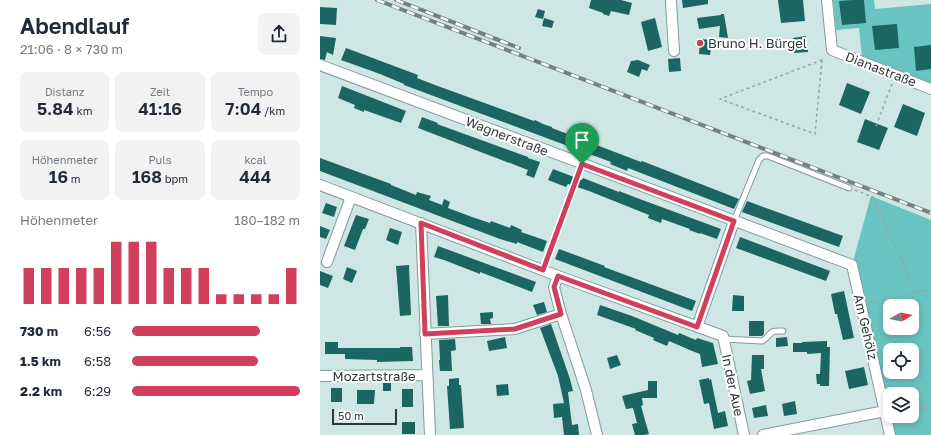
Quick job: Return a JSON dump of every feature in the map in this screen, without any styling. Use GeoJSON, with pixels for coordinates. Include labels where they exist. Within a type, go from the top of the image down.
{"type":"FeatureCollection","features":[{"type":"Feature","properties":{"kind":"street","name":"Dianastraße"},"geometry":{"type":"LineString","coordinates":[[827,0],[832,50],[931,89]]}},
{"type":"Feature","properties":{"kind":"street"},"geometry":{"type":"LineString","coordinates":[[668,1],[674,51]]}},
{"type":"Feature","properties":{"kind":"street","name":"Wagnerstraße"},"geometry":{"type":"LineString","coordinates":[[320,65],[852,265]]}},
{"type":"Feature","properties":{"kind":"street"},"geometry":{"type":"LineString","coordinates":[[320,185],[723,338]]}},
{"type":"Feature","properties":{"kind":"street"},"geometry":{"type":"LineString","coordinates":[[327,262],[351,197]]}},
{"type":"Feature","properties":{"kind":"street"},"geometry":{"type":"LineString","coordinates":[[697,327],[734,221]]}},
{"type":"Feature","properties":{"kind":"street"},"geometry":{"type":"LineString","coordinates":[[421,223],[430,435]]}},
{"type":"Feature","properties":{"kind":"street","name":"Am Gehölz"},"geometry":{"type":"LineString","coordinates":[[852,265],[883,401]]}},
{"type":"Feature","properties":{"kind":"street"},"geometry":{"type":"LineString","coordinates":[[558,276],[554,287],[561,314],[586,390],[597,435]]}},
{"type":"Feature","properties":{"kind":"street"},"geometry":{"type":"LineString","coordinates":[[425,334],[515,329],[561,314]]}},
{"type":"Feature","properties":{"kind":"street","name":"In der Aue"},"geometry":{"type":"LineString","coordinates":[[723,338],[744,435]]}},
{"type":"Feature","properties":{"kind":"street","name":"Mozartstraße"},"geometry":{"type":"LineString","coordinates":[[320,376],[427,375]]}},
{"type":"Feature","properties":{"kind":"street"},"geometry":{"type":"LineString","coordinates":[[764,435],[883,410]]}},
{"type":"Feature","properties":{"kind":"street","name":"Am Gehölz"},"geometry":{"type":"LineString","coordinates":[[888,423],[890,435]]}},
{"type":"Feature","properties":{"kind":"lane"},"geometry":{"type":"LineString","coordinates":[[734,221],[759,160],[763,156],[768,156],[849,188]]}},
{"type":"Feature","properties":{"kind":"lane"},"geometry":{"type":"LineString","coordinates":[[723,338],[762,341],[766,340],[775,330],[783,330]]}},
{"type":"Feature","properties":{"kind":"path"},"geometry":{"type":"LineString","coordinates":[[822,60],[815,134],[720,99],[727,96],[822,60]]}},
{"type":"Feature","properties":{"kind":"path"},"geometry":{"type":"LineString","coordinates":[[876,126],[896,75]]}},
{"type":"Feature","properties":{"kind":"path"},"geometry":{"type":"LineString","coordinates":[[543,270],[582,164]]}},
{"type":"Feature","properties":{"kind":"path"},"geometry":{"type":"LineString","coordinates":[[849,188],[873,197],[916,292],[931,300]]}},
{"type":"Feature","properties":{"kind":"path"},"geometry":{"type":"LineString","coordinates":[[869,300],[878,302],[916,292],[931,291]]}},
{"type":"Feature","properties":{"kind":"path"},"geometry":{"type":"LineString","coordinates":[[919,409],[931,408]]}},
{"type":"Feature","properties":{"kind":"shaded area"},"geometry":{"type":"Polygon","coordinates":[[[833,0],[874,0],[875,9],[931,4],[931,83],[862,57],[859,28],[836,30],[833,0]]]}},
{"type":"Feature","properties":{"kind":"shaded area"},"geometry":{"type":"Polygon","coordinates":[[[871,196],[931,220],[931,435],[890,435],[887,423],[919,423],[919,387],[883,387],[883,404],[852,265],[871,196]]]}},
{"type":"Feature","properties":{"kind":"building"},"geometry":{"type":"Polygon","coordinates":[[[591,0],[621,0],[632,3],[629,15],[611,11],[609,16],[589,8],[591,0]]]}},
{"type":"Feature","properties":{"kind":"building"},"geometry":{"type":"Polygon","coordinates":[[[682,0],[708,0],[708,4],[683,8],[682,0]]]}},
{"type":"Feature","properties":{"kind":"building"},"geometry":{"type":"Polygon","coordinates":[[[778,0],[803,0],[805,21],[781,23],[778,0]]]}},
{"type":"Feature","properties":{"kind":"building"},"geometry":{"type":"Polygon","coordinates":[[[864,0],[866,23],[842,25],[839,1],[864,0]]]}},
{"type":"Feature","properties":{"kind":"building"},"geometry":{"type":"Polygon","coordinates":[[[320,7],[337,8],[336,25],[320,24],[320,7]]]}},
{"type":"Feature","properties":{"kind":"building"},"geometry":{"type":"Polygon","coordinates":[[[538,9],[545,11],[543,19],[535,17],[538,9]]]}},
{"type":"Feature","properties":{"kind":"building"},"geometry":{"type":"Polygon","coordinates":[[[724,14],[728,38],[719,37],[720,26],[699,29],[697,18],[724,14]]]}},
{"type":"Feature","properties":{"kind":"building"},"geometry":{"type":"Polygon","coordinates":[[[544,18],[554,21],[552,28],[542,26],[544,18]]]}},
{"type":"Feature","properties":{"kind":"building"},"geometry":{"type":"Polygon","coordinates":[[[655,18],[662,47],[648,51],[641,22],[655,18]]]}},
{"type":"Feature","properties":{"kind":"building"},"geometry":{"type":"Polygon","coordinates":[[[897,24],[899,48],[875,50],[872,26],[897,24]]]}},
{"type":"Feature","properties":{"kind":"building"},"geometry":{"type":"Polygon","coordinates":[[[320,36],[336,38],[333,55],[327,52],[325,60],[320,59],[320,36]]]}},
{"type":"Feature","properties":{"kind":"building"},"geometry":{"type":"Polygon","coordinates":[[[806,36],[808,52],[794,53],[793,38],[806,36]]]}},
{"type":"Feature","properties":{"kind":"building"},"geometry":{"type":"Polygon","coordinates":[[[700,39],[712,40],[710,55],[699,54],[700,39]]]}},
{"type":"Feature","properties":{"kind":"building"},"geometry":{"type":"Polygon","coordinates":[[[931,45],[931,69],[916,71],[914,47],[931,45]]]}},
{"type":"Feature","properties":{"kind":"building"},"geometry":{"type":"Polygon","coordinates":[[[346,48],[418,75],[417,78],[435,85],[534,121],[535,120],[552,128],[739,199],[734,209],[628,168],[627,171],[610,164],[611,162],[341,60],[346,48]]]}},
{"type":"Feature","properties":{"kind":"building"},"geometry":{"type":"Polygon","coordinates":[[[680,58],[681,71],[669,72],[668,59],[680,58]]]}},
{"type":"Feature","properties":{"kind":"building"},"geometry":{"type":"Polygon","coordinates":[[[638,60],[650,65],[647,71],[642,69],[639,77],[627,72],[631,61],[638,60]]]}},
{"type":"Feature","properties":{"kind":"building"},"geometry":{"type":"Polygon","coordinates":[[[847,83],[870,92],[861,114],[839,105],[847,83]]]}},
{"type":"Feature","properties":{"kind":"building"},"geometry":{"type":"Polygon","coordinates":[[[342,86],[406,111],[401,123],[364,110],[364,112],[354,108],[355,105],[338,98],[342,86]]]}},
{"type":"Feature","properties":{"kind":"building"},"geometry":{"type":"Polygon","coordinates":[[[903,104],[925,113],[917,136],[894,127],[903,104]]]}},
{"type":"Feature","properties":{"kind":"building"},"geometry":{"type":"Polygon","coordinates":[[[422,117],[540,162],[534,178],[526,175],[528,170],[418,128],[422,117]]]}},
{"type":"Feature","properties":{"kind":"building"},"geometry":{"type":"Polygon","coordinates":[[[865,119],[888,128],[879,150],[857,142],[865,119]]]}},
{"type":"Feature","properties":{"kind":"building"},"geometry":{"type":"Polygon","coordinates":[[[320,158],[391,184],[416,195],[417,192],[431,196],[429,200],[442,205],[444,199],[450,202],[448,208],[472,217],[490,223],[491,221],[510,228],[511,225],[522,230],[521,232],[547,241],[543,252],[517,242],[517,244],[500,239],[320,171],[320,158]]]}},
{"type":"Feature","properties":{"kind":"building"},"geometry":{"type":"Polygon","coordinates":[[[553,169],[582,180],[583,178],[721,229],[717,239],[662,219],[661,223],[648,218],[649,215],[589,191],[568,184],[566,187],[548,180],[553,169]]]}},
{"type":"Feature","properties":{"kind":"building"},"geometry":{"type":"Polygon","coordinates":[[[747,201],[843,236],[839,247],[742,212],[747,201]]]}},
{"type":"Feature","properties":{"kind":"building"},"geometry":{"type":"Polygon","coordinates":[[[326,203],[337,207],[334,217],[322,213],[326,203]]]}},
{"type":"Feature","properties":{"kind":"building"},"geometry":{"type":"Polygon","coordinates":[[[356,215],[369,219],[365,229],[363,229],[355,250],[344,246],[356,215]]]}},
{"type":"Feature","properties":{"kind":"building"},"geometry":{"type":"Polygon","coordinates":[[[320,226],[330,230],[326,239],[320,237],[320,226]]]}},
{"type":"Feature","properties":{"kind":"building"},"geometry":{"type":"Polygon","coordinates":[[[390,228],[402,232],[398,245],[386,240],[390,228]]]}},
{"type":"Feature","properties":{"kind":"building"},"geometry":{"type":"Polygon","coordinates":[[[740,237],[830,271],[826,281],[736,248],[740,237]]]}},
{"type":"Feature","properties":{"kind":"building"},"geometry":{"type":"Polygon","coordinates":[[[438,246],[536,282],[532,292],[480,272],[480,274],[434,257],[438,246]]]}},
{"type":"Feature","properties":{"kind":"building"},"geometry":{"type":"Polygon","coordinates":[[[559,249],[696,301],[692,311],[555,259],[559,249]]]}},
{"type":"Feature","properties":{"kind":"building"},"geometry":{"type":"Polygon","coordinates":[[[409,265],[411,315],[400,316],[396,266],[409,265]]]}},
{"type":"Feature","properties":{"kind":"building"},"geometry":{"type":"Polygon","coordinates":[[[347,267],[357,271],[352,283],[343,279],[347,267]]]}},
{"type":"Feature","properties":{"kind":"building"},"geometry":{"type":"Polygon","coordinates":[[[320,271],[333,276],[328,288],[320,285],[320,271]]]}},
{"type":"Feature","properties":{"kind":"building"},"geometry":{"type":"Polygon","coordinates":[[[844,291],[854,338],[843,340],[831,294],[844,291]]]}},
{"type":"Feature","properties":{"kind":"building"},"geometry":{"type":"Polygon","coordinates":[[[448,295],[449,326],[438,326],[436,296],[448,295]]]}},
{"type":"Feature","properties":{"kind":"building"},"geometry":{"type":"Polygon","coordinates":[[[733,295],[744,296],[744,311],[732,311],[733,295]]]}},
{"type":"Feature","properties":{"kind":"building"},"geometry":{"type":"Polygon","coordinates":[[[544,302],[547,312],[537,315],[533,305],[544,302]]]}},
{"type":"Feature","properties":{"kind":"building"},"geometry":{"type":"Polygon","coordinates":[[[600,305],[632,316],[678,335],[679,333],[696,340],[697,338],[713,343],[718,364],[702,367],[700,354],[669,341],[667,346],[653,340],[654,338],[635,330],[636,329],[597,315],[600,305]]]}},
{"type":"Feature","properties":{"kind":"building"},"geometry":{"type":"Polygon","coordinates":[[[493,312],[493,318],[490,319],[491,324],[481,324],[480,313],[493,312]]]}},
{"type":"Feature","properties":{"kind":"building"},"geometry":{"type":"Polygon","coordinates":[[[749,321],[764,321],[764,334],[762,336],[749,336],[749,321]]]}},
{"type":"Feature","properties":{"kind":"building"},"geometry":{"type":"Polygon","coordinates":[[[551,324],[570,379],[573,391],[568,392],[572,425],[578,424],[579,435],[564,435],[562,417],[554,418],[553,404],[564,403],[558,376],[540,328],[551,324]]]}},
{"type":"Feature","properties":{"kind":"building"},"geometry":{"type":"Polygon","coordinates":[[[505,337],[507,348],[489,351],[487,341],[505,337]]]}},
{"type":"Feature","properties":{"kind":"building"},"geometry":{"type":"Polygon","coordinates":[[[787,337],[788,346],[776,347],[776,338],[787,337]]]}},
{"type":"Feature","properties":{"kind":"building"},"geometry":{"type":"Polygon","coordinates":[[[455,339],[456,350],[451,351],[452,371],[440,371],[439,340],[455,339]]]}},
{"type":"Feature","properties":{"kind":"building"},"geometry":{"type":"Polygon","coordinates":[[[827,341],[827,347],[830,347],[829,386],[820,386],[820,384],[817,384],[816,374],[820,374],[821,353],[807,354],[807,352],[793,352],[793,343],[827,341]]]}},
{"type":"Feature","properties":{"kind":"building"},"geometry":{"type":"Polygon","coordinates":[[[325,342],[338,342],[338,348],[412,347],[413,361],[377,362],[377,360],[345,359],[345,354],[325,354],[325,342]]]}},
{"type":"Feature","properties":{"kind":"building"},"geometry":{"type":"Polygon","coordinates":[[[617,355],[621,365],[610,369],[607,358],[617,355]]]}},
{"type":"Feature","properties":{"kind":"building"},"geometry":{"type":"Polygon","coordinates":[[[752,355],[764,355],[764,369],[761,369],[765,391],[750,394],[747,381],[751,380],[752,355]]]}},
{"type":"Feature","properties":{"kind":"building"},"geometry":{"type":"Polygon","coordinates":[[[864,367],[868,385],[849,389],[845,371],[864,367]]]}},
{"type":"Feature","properties":{"kind":"building"},"geometry":{"type":"Polygon","coordinates":[[[459,378],[459,385],[461,385],[464,428],[450,429],[447,386],[449,386],[449,379],[459,378]]]}},
{"type":"Feature","properties":{"kind":"building"},"geometry":{"type":"Polygon","coordinates":[[[709,378],[709,380],[711,379],[718,413],[725,411],[728,426],[714,429],[709,403],[704,404],[699,380],[709,378]]]}},
{"type":"Feature","properties":{"kind":"building"},"geometry":{"type":"Polygon","coordinates":[[[648,381],[657,381],[657,398],[642,398],[643,405],[641,406],[649,434],[635,435],[632,424],[637,423],[633,408],[626,409],[622,396],[648,390],[648,381]]]}},
{"type":"Feature","properties":{"kind":"building"},"geometry":{"type":"Polygon","coordinates":[[[383,383],[391,383],[391,391],[383,391],[383,383]]]}},
{"type":"Feature","properties":{"kind":"building"},"geometry":{"type":"Polygon","coordinates":[[[508,384],[509,395],[497,396],[496,385],[508,384]]]}},
{"type":"Feature","properties":{"kind":"building"},"geometry":{"type":"Polygon","coordinates":[[[331,388],[342,388],[342,402],[331,402],[331,388]]]}},
{"type":"Feature","properties":{"kind":"building"},"geometry":{"type":"Polygon","coordinates":[[[402,389],[413,389],[413,407],[402,407],[402,389]]]}},
{"type":"Feature","properties":{"kind":"building"},"geometry":{"type":"Polygon","coordinates":[[[357,390],[375,390],[374,404],[357,404],[357,390]]]}},
{"type":"Feature","properties":{"kind":"building"},"geometry":{"type":"Polygon","coordinates":[[[795,401],[797,414],[784,416],[782,404],[795,401]]]}},
{"type":"Feature","properties":{"kind":"building"},"geometry":{"type":"Polygon","coordinates":[[[766,405],[768,416],[754,418],[752,408],[766,405]]]}},
{"type":"Feature","properties":{"kind":"building"},"geometry":{"type":"Polygon","coordinates":[[[402,422],[415,422],[415,434],[402,434],[402,422]]]}},
{"type":"Feature","properties":{"kind":"railway"},"geometry":{"type":"LineString","coordinates":[[377,0],[931,213]]}},
{"type":"Feature","properties":{"kind":"railway"},"geometry":{"type":"LineString","coordinates":[[396,0],[519,48]]}},
{"type":"Feature","properties":{"kind":"place","name":"Bruno H. Bürgel"},"geometry":{"type":"Point","coordinates":[700,43]}},
{"type":"Feature","properties":{"kind":"route"},"geometry":{"type":"LineString","coordinates":[[582,164],[734,221],[697,327],[558,276],[554,287],[561,314],[515,329],[425,334],[421,223],[543,270],[582,164]]}}]}
